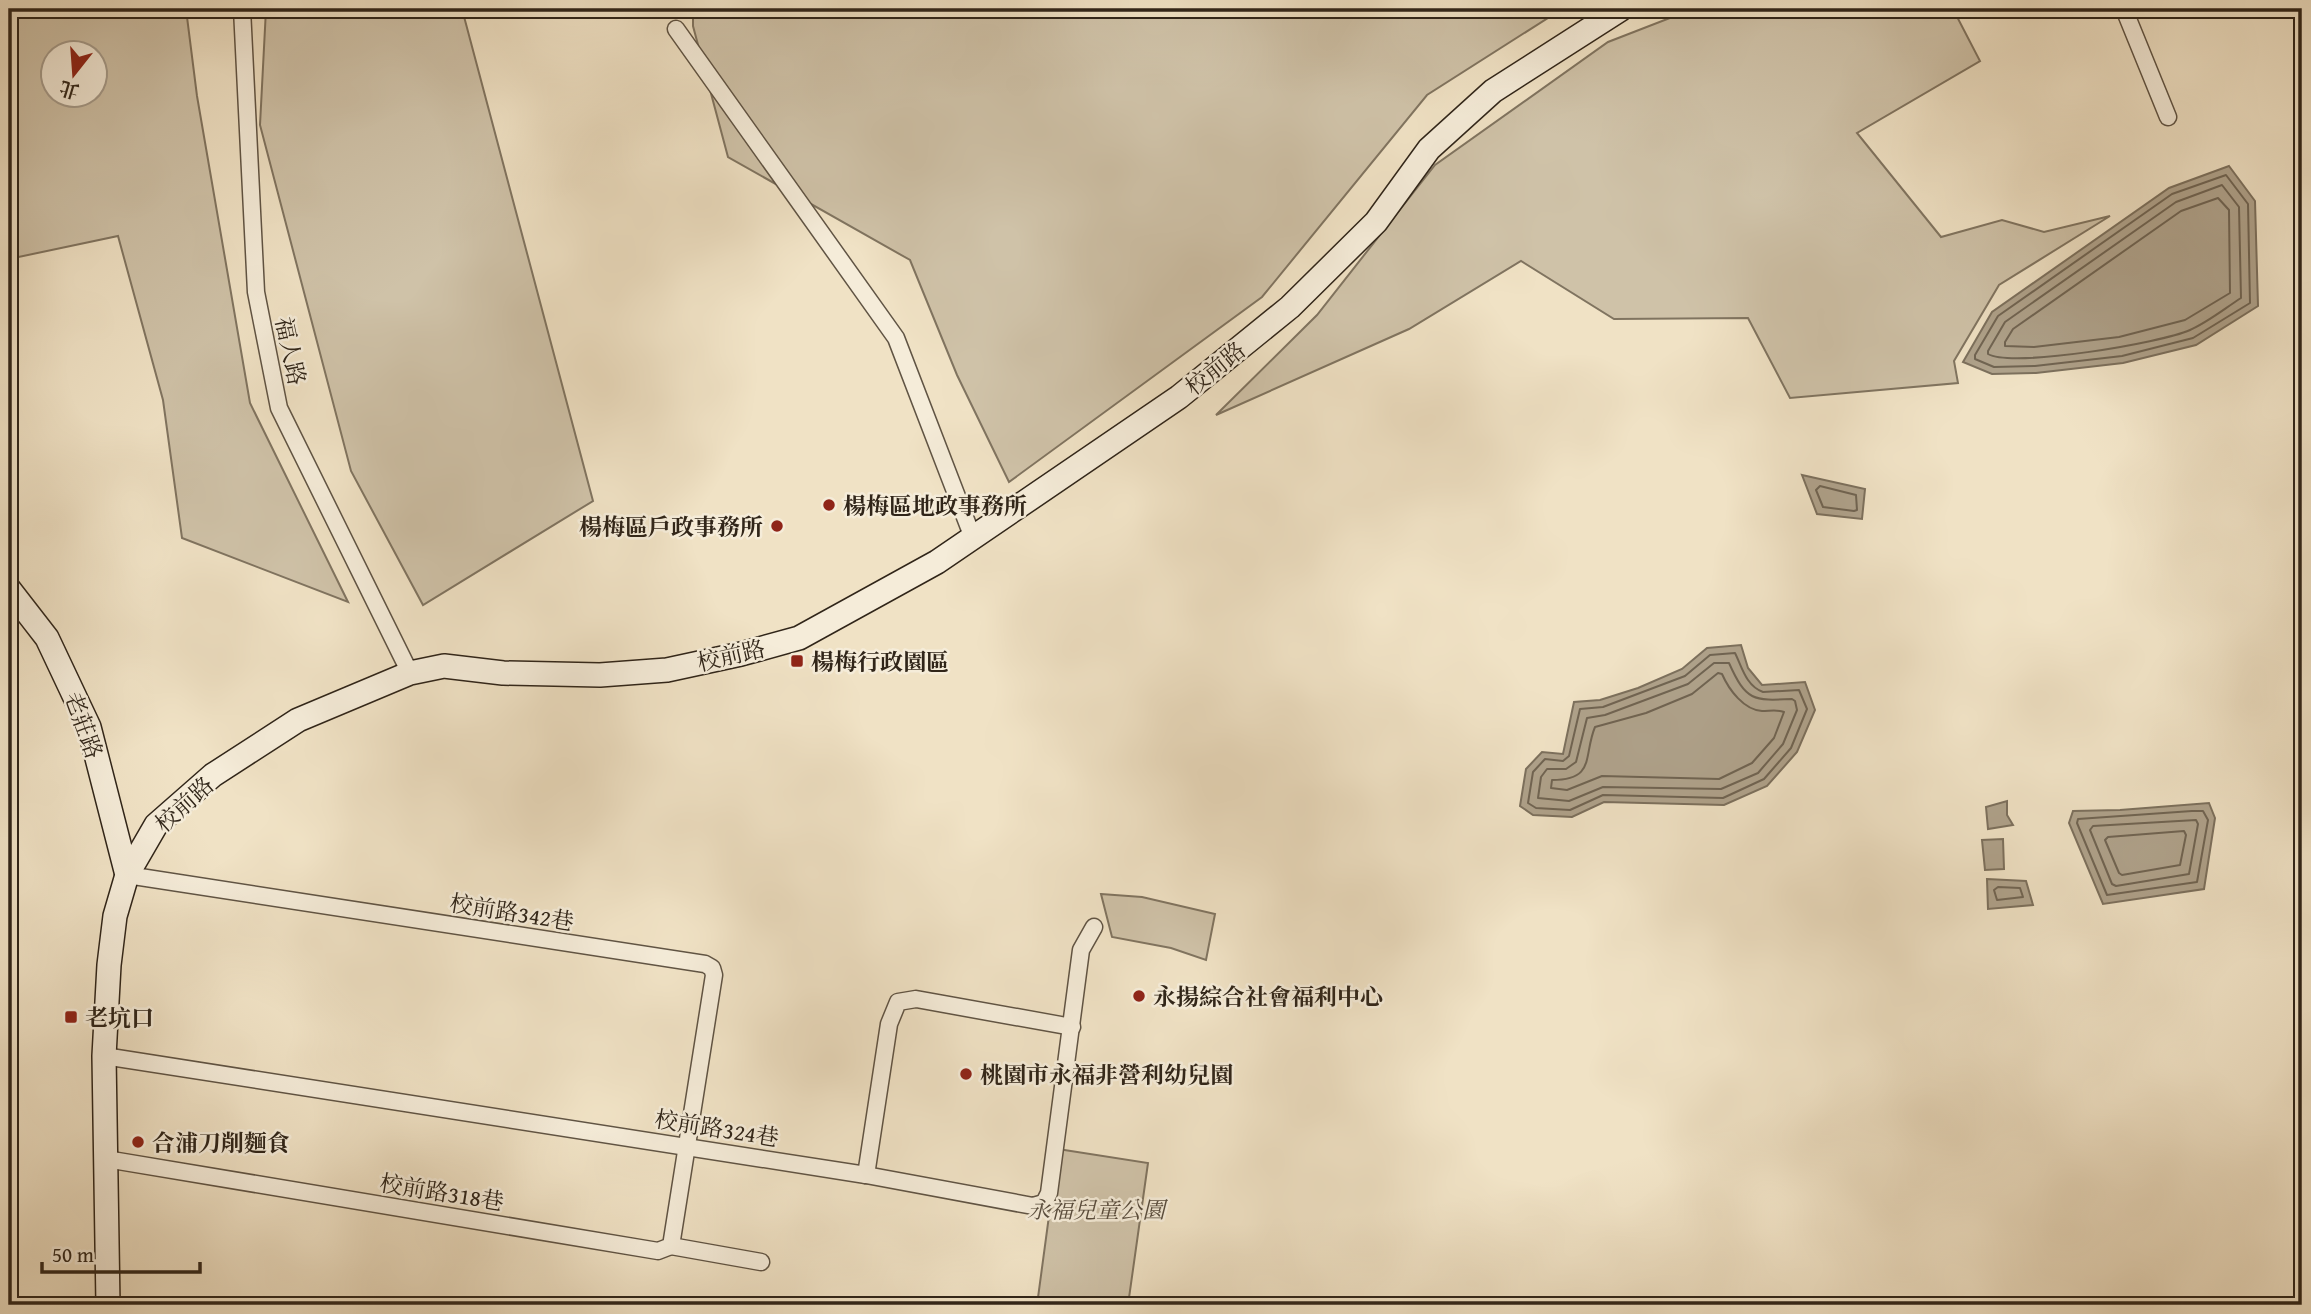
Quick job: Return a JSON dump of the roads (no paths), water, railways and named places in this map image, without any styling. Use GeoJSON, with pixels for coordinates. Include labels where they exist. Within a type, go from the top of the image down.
{"type":"FeatureCollection","features":[{"type":"Feature","properties":{"kind":"street","name":"福人路"},"geometry":{"type":"LineString","coordinates":[[242,9],[256,292],[279,408],[410,673]]}},
{"type":"Feature","properties":{"kind":"street","name":"校前路"},"geometry":{"type":"LineString","coordinates":[[108,1305],[104,1056],[109,965],[116,916],[127,875],[156,825],[213,775],[298,720],[410,673],[444,666],[503,673],[600,675],[667,670],[799,638],[937,562],[1179,397],[1290,307],[1376,222],[1429,149],[1493,91],[1621,9]]}},
{"type":"Feature","properties":{"kind":"street"},"geometry":{"type":"LineString","coordinates":[[2124,9],[2168,117]]}},
{"type":"Feature","properties":{"kind":"street"},"geometry":{"type":"LineString","coordinates":[[676,29],[896,338],[973,538]]}},
{"type":"Feature","properties":{"kind":"street","name":"老莊路"},"geometry":{"type":"LineString","coordinates":[[9,589],[47,638],[89,726],[127,875]]}},
{"type":"Feature","properties":{"kind":"street","name":"校前路342巷"},"geometry":{"type":"LineString","coordinates":[[127,875],[705,964],[712,968],[714,975],[685,1146]]}},
{"type":"Feature","properties":{"kind":"street","name":"校前路324巷"},"geometry":{"type":"LineString","coordinates":[[104,1056],[866,1174],[1033,1206],[1044,1203],[1049,1193],[1081,950],[1094,927]]}},
{"type":"Feature","properties":{"kind":"street"},"geometry":{"type":"LineString","coordinates":[[866,1174],[889,1024],[898,1002],[916,999],[1072,1027]]}},
{"type":"Feature","properties":{"kind":"street"},"geometry":{"type":"LineString","coordinates":[[671,1245],[685,1146]]}},
{"type":"Feature","properties":{"kind":"street","name":"校前路318巷"},"geometry":{"type":"LineString","coordinates":[[106,1159],[658,1251],[671,1245],[761,1262]]}},
{"type":"Feature","properties":{"kind":"water"},"geometry":{"type":"Polygon","coordinates":[[[2229,166],[2255,201],[2258,306],[2196,345],[2123,363],[2036,373],[1992,374],[1963,362],[1992,312],[2169,188],[2229,166]]]}},
{"type":"Feature","properties":{"kind":"water"},"geometry":{"type":"Polygon","coordinates":[[[1802,475],[1865,489],[1862,519],[1817,514],[1802,475]]]}},
{"type":"Feature","properties":{"kind":"water"},"geometry":{"type":"Polygon","coordinates":[[[1741,645],[1748,668],[1762,685],[1805,682],[1815,710],[1797,752],[1767,786],[1724,805],[1604,802],[1572,817],[1533,815],[1520,806],[1526,769],[1542,752],[1563,754],[1574,702],[1600,700],[1638,688],[1682,669],[1707,648],[1741,645]]]}},
{"type":"Feature","properties":{"kind":"water"},"geometry":{"type":"Polygon","coordinates":[[[2007,801],[2007,815],[2013,825],[1988,829],[1986,807],[2007,801]]]}},
{"type":"Feature","properties":{"kind":"water"},"geometry":{"type":"Polygon","coordinates":[[[2209,803],[2215,818],[2204,889],[2103,904],[2069,823],[2073,811],[2209,803]]]}},
{"type":"Feature","properties":{"kind":"water"},"geometry":{"type":"Polygon","coordinates":[[[2003,839],[2004,869],[1985,870],[1982,840],[2003,839]]]}},
{"type":"Feature","properties":{"kind":"water"},"geometry":{"type":"Polygon","coordinates":[[[1987,879],[2026,881],[2033,905],[1988,909],[1987,879]]]}},
{"type":"Feature","properties":{"kind":"place","name":"楊梅區地政事務所"},"geometry":{"type":"Point","coordinates":[829,505]}},
{"type":"Feature","properties":{"kind":"place","name":"楊梅區戶政事務所"},"geometry":{"type":"Point","coordinates":[777,526]}},
{"type":"Feature","properties":{"kind":"place","name":"楊梅行政園區"},"geometry":{"type":"Point","coordinates":[797,661]}},
{"type":"Feature","properties":{"kind":"place","name":"永揚綜合社會福利中心"},"geometry":{"type":"Point","coordinates":[1139,996]}},
{"type":"Feature","properties":{"kind":"place","name":"老坑口"},"geometry":{"type":"Point","coordinates":[71,1017]}},
{"type":"Feature","properties":{"kind":"place","name":"桃園市永福非營利幼兒園"},"geometry":{"type":"Point","coordinates":[966,1074]}},
{"type":"Feature","properties":{"kind":"place","name":"合浦刀削麵食"},"geometry":{"type":"Point","coordinates":[138,1142]}},
{"type":"Feature","properties":{"kind":"park label","name":"永福兒童公園"},"geometry":{"type":"Point","coordinates":[1096,1209]}}]}
